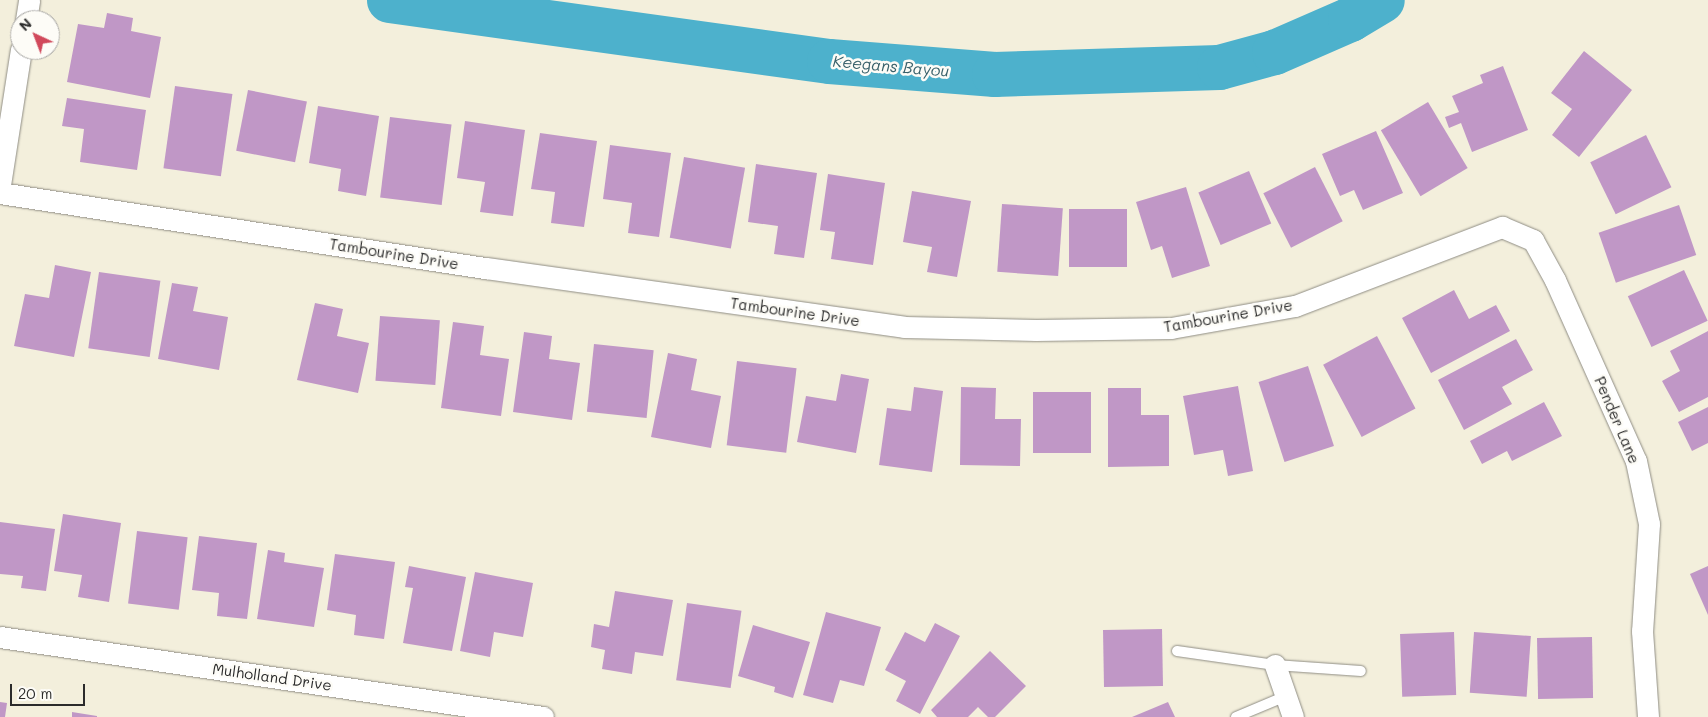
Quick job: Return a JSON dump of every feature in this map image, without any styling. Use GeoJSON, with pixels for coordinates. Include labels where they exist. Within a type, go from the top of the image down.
{"type":"FeatureCollection","features":[{"type":"Feature","properties":{"kind":"street"},"geometry":{"type":"LineString","coordinates":[[0,185],[19,60]]}},
{"type":"Feature","properties":{"kind":"street","name":"Tambourine Drive"},"geometry":{"type":"LineString","coordinates":[[0,193],[486,268],[904,327],[1036,330],[1171,328],[1295,306],[1502,227],[1534,240],[1556,280]]}},
{"type":"Feature","properties":{"kind":"street","name":"Pender Lane"},"geometry":{"type":"LineString","coordinates":[[1556,280],[1636,461],[1650,524],[1642,632],[1648,717]]}},
{"type":"Feature","properties":{"kind":"street","name":"Mulholland Drive"},"geometry":{"type":"LineString","coordinates":[[0,637],[543,717]]}},
{"type":"Feature","properties":{"kind":"street"},"geometry":{"type":"LineString","coordinates":[[1275,665],[1293,717]]}},
{"type":"Feature","properties":{"kind":"lane"},"geometry":{"type":"LineString","coordinates":[[1177,651],[1275,665],[1361,671]]}},
{"type":"Feature","properties":{"kind":"lane"},"geometry":{"type":"LineString","coordinates":[[1236,717],[1286,696]]}},
{"type":"Feature","properties":{"kind":"building"},"geometry":{"type":"Polygon","coordinates":[[[107,13],[133,18],[131,31],[161,37],[150,98],[67,82],[78,24],[104,28],[107,13]]]}},
{"type":"Feature","properties":{"kind":"building"},"geometry":{"type":"Polygon","coordinates":[[[1584,51],[1632,90],[1579,157],[1552,135],[1572,109],[1551,93],[1584,51]]]}},
{"type":"Feature","properties":{"kind":"building"},"geometry":{"type":"Polygon","coordinates":[[[1503,66],[1528,130],[1472,152],[1461,123],[1449,128],[1445,117],[1459,112],[1452,96],[1483,83],[1480,75],[1503,66]]]}},
{"type":"Feature","properties":{"kind":"building"},"geometry":{"type":"Polygon","coordinates":[[[175,86],[232,94],[221,176],[163,168],[175,86]]]}},
{"type":"Feature","properties":{"kind":"building"},"geometry":{"type":"Polygon","coordinates":[[[248,90],[307,101],[295,162],[236,151],[248,90]]]}},
{"type":"Feature","properties":{"kind":"building"},"geometry":{"type":"Polygon","coordinates":[[[67,98],[146,110],[137,170],[80,162],[84,129],[62,126],[67,98]]]}},
{"type":"Feature","properties":{"kind":"building"},"geometry":{"type":"Polygon","coordinates":[[[1428,102],[1468,168],[1421,196],[1381,130],[1428,102]]]}},
{"type":"Feature","properties":{"kind":"building"},"geometry":{"type":"Polygon","coordinates":[[[318,106],[379,116],[366,196],[338,191],[341,169],[309,163],[318,106]]]}},
{"type":"Feature","properties":{"kind":"building"},"geometry":{"type":"Polygon","coordinates":[[[390,117],[452,125],[442,205],[380,197],[390,117]]]}},
{"type":"Feature","properties":{"kind":"building"},"geometry":{"type":"Polygon","coordinates":[[[465,121],[525,130],[513,216],[480,212],[485,182],[457,178],[465,121]]]}},
{"type":"Feature","properties":{"kind":"building"},"geometry":{"type":"Polygon","coordinates":[[[1376,131],[1403,193],[1363,210],[1354,190],[1340,196],[1322,154],[1376,131]]]}},
{"type":"Feature","properties":{"kind":"building"},"geometry":{"type":"Polygon","coordinates":[[[540,133],[597,141],[584,227],[551,223],[555,192],[531,189],[540,133]]]}},
{"type":"Feature","properties":{"kind":"building"},"geometry":{"type":"Polygon","coordinates":[[[1646,135],[1671,187],[1616,214],[1590,162],[1646,135]]]}},
{"type":"Feature","properties":{"kind":"building"},"geometry":{"type":"Polygon","coordinates":[[[610,145],[671,153],[659,237],[628,233],[632,203],[603,199],[610,145]]]}},
{"type":"Feature","properties":{"kind":"building"},"geometry":{"type":"Polygon","coordinates":[[[684,157],[745,168],[731,249],[670,238],[684,157]]]}},
{"type":"Feature","properties":{"kind":"building"},"geometry":{"type":"Polygon","coordinates":[[[756,164],[817,173],[804,258],[774,254],[778,226],[748,222],[756,164]]]}},
{"type":"Feature","properties":{"kind":"building"},"geometry":{"type":"Polygon","coordinates":[[[1315,167],[1343,221],[1291,248],[1263,193],[1315,167]]]}},
{"type":"Feature","properties":{"kind":"building"},"geometry":{"type":"Polygon","coordinates":[[[1249,171],[1271,223],[1221,245],[1198,192],[1249,171]]]}},
{"type":"Feature","properties":{"kind":"building"},"geometry":{"type":"Polygon","coordinates":[[[828,174],[885,183],[873,265],[831,259],[835,232],[820,230],[828,174]]]}},
{"type":"Feature","properties":{"kind":"building"},"geometry":{"type":"Polygon","coordinates":[[[1186,187],[1210,266],[1172,278],[1162,246],[1151,250],[1136,202],[1186,187]]]}},
{"type":"Feature","properties":{"kind":"building"},"geometry":{"type":"Polygon","coordinates":[[[912,191],[971,201],[957,277],[927,272],[932,247],[903,242],[912,191]]]}},
{"type":"Feature","properties":{"kind":"building"},"geometry":{"type":"Polygon","coordinates":[[[1002,204],[1063,208],[1058,276],[997,272],[1002,204]]]}},
{"type":"Feature","properties":{"kind":"building"},"geometry":{"type":"Polygon","coordinates":[[[1679,205],[1696,255],[1616,283],[1599,233],[1679,205]]]}},
{"type":"Feature","properties":{"kind":"building"},"geometry":{"type":"Polygon","coordinates":[[[1069,209],[1127,209],[1127,267],[1069,267],[1069,209]]]}},
{"type":"Feature","properties":{"kind":"building"},"geometry":{"type":"Polygon","coordinates":[[[55,265],[91,272],[74,357],[14,346],[25,294],[49,298],[55,265]]]}},
{"type":"Feature","properties":{"kind":"building"},"geometry":{"type":"Polygon","coordinates":[[[1684,270],[1708,321],[1651,347],[1628,296],[1684,270]]]}},
{"type":"Feature","properties":{"kind":"building"},"geometry":{"type":"Polygon","coordinates":[[[99,272],[160,281],[150,357],[88,348],[99,272]]]}},
{"type":"Feature","properties":{"kind":"building"},"geometry":{"type":"Polygon","coordinates":[[[172,283],[198,287],[193,311],[228,317],[219,370],[158,359],[172,283]]]}},
{"type":"Feature","properties":{"kind":"building"},"geometry":{"type":"Polygon","coordinates":[[[1454,290],[1469,319],[1496,305],[1510,331],[1431,373],[1402,318],[1454,290]]]}},
{"type":"Feature","properties":{"kind":"building"},"geometry":{"type":"Polygon","coordinates":[[[315,303],[343,309],[337,336],[369,343],[358,393],[297,380],[315,303]]]}},
{"type":"Feature","properties":{"kind":"building"},"geometry":{"type":"Polygon","coordinates":[[[380,316],[440,320],[435,385],[375,381],[380,316]]]}},
{"type":"Feature","properties":{"kind":"building"},"geometry":{"type":"Polygon","coordinates":[[[453,322],[484,326],[480,355],[509,359],[501,416],[441,408],[453,322]]]}},
{"type":"Feature","properties":{"kind":"building"},"geometry":{"type":"Polygon","coordinates":[[[1708,331],[1708,397],[1679,412],[1662,381],[1680,371],[1670,351],[1708,331]]]}},
{"type":"Feature","properties":{"kind":"building"},"geometry":{"type":"Polygon","coordinates":[[[524,332],[552,336],[549,359],[580,363],[572,420],[513,412],[524,332]]]}},
{"type":"Feature","properties":{"kind":"building"},"geometry":{"type":"Polygon","coordinates":[[[1377,336],[1415,408],[1362,437],[1323,365],[1377,336]]]}},
{"type":"Feature","properties":{"kind":"building"},"geometry":{"type":"Polygon","coordinates":[[[1516,339],[1533,370],[1502,387],[1512,404],[1464,430],[1438,380],[1516,339]]]}},
{"type":"Feature","properties":{"kind":"building"},"geometry":{"type":"Polygon","coordinates":[[[594,344],[654,350],[647,418],[587,412],[594,344]]]}},
{"type":"Feature","properties":{"kind":"building"},"geometry":{"type":"Polygon","coordinates":[[[668,353],[697,359],[691,390],[721,396],[711,448],[651,437],[668,353]]]}},
{"type":"Feature","properties":{"kind":"building"},"geometry":{"type":"Polygon","coordinates":[[[737,361],[797,368],[786,453],[727,445],[737,361]]]}},
{"type":"Feature","properties":{"kind":"building"},"geometry":{"type":"Polygon","coordinates":[[[1308,366],[1334,446],[1285,462],[1259,382],[1308,366]]]}},
{"type":"Feature","properties":{"kind":"building"},"geometry":{"type":"Polygon","coordinates":[[[841,374],[869,379],[856,453],[797,442],[806,396],[836,401],[841,374]]]}},
{"type":"Feature","properties":{"kind":"building"},"geometry":{"type":"Polygon","coordinates":[[[1238,386],[1253,471],[1228,476],[1223,450],[1194,455],[1183,396],[1238,386]]]}},
{"type":"Feature","properties":{"kind":"building"},"geometry":{"type":"Polygon","coordinates":[[[914,387],[943,391],[932,472],[879,465],[887,408],[911,411],[914,387]]]}},
{"type":"Feature","properties":{"kind":"building"},"geometry":{"type":"Polygon","coordinates":[[[961,387],[996,388],[995,419],[1021,419],[1020,466],[960,465],[961,387]]]}},
{"type":"Feature","properties":{"kind":"building"},"geometry":{"type":"Polygon","coordinates":[[[1108,388],[1141,388],[1141,415],[1169,415],[1169,466],[1108,467],[1108,388]]]}},
{"type":"Feature","properties":{"kind":"building"},"geometry":{"type":"Polygon","coordinates":[[[1033,392],[1091,392],[1091,453],[1033,453],[1033,392]]]}},
{"type":"Feature","properties":{"kind":"building"},"geometry":{"type":"Polygon","coordinates":[[[1544,402],[1562,436],[1512,461],[1507,451],[1482,464],[1470,441],[1544,402]]]}},
{"type":"Feature","properties":{"kind":"building"},"geometry":{"type":"Polygon","coordinates":[[[1708,407],[1708,443],[1692,451],[1678,422],[1708,407]]]}},
{"type":"Feature","properties":{"kind":"building"},"geometry":{"type":"Polygon","coordinates":[[[63,514],[121,523],[109,602],[78,597],[82,575],[54,571],[63,514]]]}},
{"type":"Feature","properties":{"kind":"building"},"geometry":{"type":"Polygon","coordinates":[[[0,522],[55,529],[46,591],[21,588],[23,576],[0,574],[0,522]]]}},
{"type":"Feature","properties":{"kind":"building"},"geometry":{"type":"Polygon","coordinates":[[[137,531],[188,537],[179,610],[128,603],[137,531]]]}},
{"type":"Feature","properties":{"kind":"building"},"geometry":{"type":"Polygon","coordinates":[[[199,536],[257,543],[247,619],[217,616],[219,593],[192,590],[199,536]]]}},
{"type":"Feature","properties":{"kind":"building"},"geometry":{"type":"Polygon","coordinates":[[[268,550],[285,553],[284,562],[324,568],[314,627],[257,619],[268,550]]]}},
{"type":"Feature","properties":{"kind":"building"},"geometry":{"type":"Polygon","coordinates":[[[335,554],[395,562],[384,639],[354,635],[356,615],[327,610],[335,554]]]}},
{"type":"Feature","properties":{"kind":"building"},"geometry":{"type":"Polygon","coordinates":[[[409,566],[466,577],[452,651],[403,643],[413,588],[405,587],[409,566]]]}},
{"type":"Feature","properties":{"kind":"building"},"geometry":{"type":"Polygon","coordinates":[[[1708,566],[1708,615],[1690,574],[1708,566]]]}},
{"type":"Feature","properties":{"kind":"building"},"geometry":{"type":"Polygon","coordinates":[[[475,572],[533,583],[523,637],[494,632],[490,657],[460,651],[475,572]]]}},
{"type":"Feature","properties":{"kind":"building"},"geometry":{"type":"Polygon","coordinates":[[[615,591],[673,600],[663,656],[635,652],[632,674],[602,669],[605,650],[591,647],[594,624],[609,627],[615,591]]]}},
{"type":"Feature","properties":{"kind":"building"},"geometry":{"type":"Polygon","coordinates":[[[687,603],[741,611],[731,688],[676,680],[687,603]]]}},
{"type":"Feature","properties":{"kind":"building"},"geometry":{"type":"Polygon","coordinates":[[[826,612],[881,627],[864,686],[840,680],[833,703],[803,695],[826,612]]]}},
{"type":"Feature","properties":{"kind":"building"},"geometry":{"type":"Polygon","coordinates":[[[935,623],[960,636],[920,714],[896,701],[906,681],[885,670],[905,632],[925,642],[935,623]]]}},
{"type":"Feature","properties":{"kind":"building"},"geometry":{"type":"Polygon","coordinates":[[[753,625],[810,642],[793,698],[774,692],[775,687],[738,676],[753,625]]]}},
{"type":"Feature","properties":{"kind":"building"},"geometry":{"type":"Polygon","coordinates":[[[1162,629],[1163,686],[1104,687],[1103,630],[1162,629]]]}},
{"type":"Feature","properties":{"kind":"building"},"geometry":{"type":"Polygon","coordinates":[[[1454,632],[1456,695],[1402,697],[1400,634],[1454,632]]]}},
{"type":"Feature","properties":{"kind":"building"},"geometry":{"type":"Polygon","coordinates":[[[1474,632],[1531,636],[1527,697],[1470,693],[1474,632]]]}},
{"type":"Feature","properties":{"kind":"building"},"geometry":{"type":"Polygon","coordinates":[[[1592,637],[1593,698],[1538,699],[1537,638],[1592,637]]]}},
{"type":"Feature","properties":{"kind":"building"},"geometry":{"type":"Polygon","coordinates":[[[990,651],[1026,686],[995,717],[988,717],[978,707],[968,717],[937,717],[931,710],[990,651]]]}},
{"type":"Feature","properties":{"kind":"building"},"geometry":{"type":"Polygon","coordinates":[[[0,702],[7,703],[5,717],[0,717],[0,702]]]}},
{"type":"Feature","properties":{"kind":"building"},"geometry":{"type":"Polygon","coordinates":[[[1168,702],[1175,717],[1132,717],[1168,702]]]}},
{"type":"Feature","properties":{"kind":"building"},"geometry":{"type":"Polygon","coordinates":[[[72,712],[97,716],[97,717],[72,717],[72,712]]]}},
{"type":"Feature","properties":{"kind":"waterway","name":"Keegans Bayou"},"geometry":{"type":"LineString","coordinates":[[389,0],[829,61],[994,74],[1219,67],[1274,52],[1350,19],[1382,0]]}}]}
